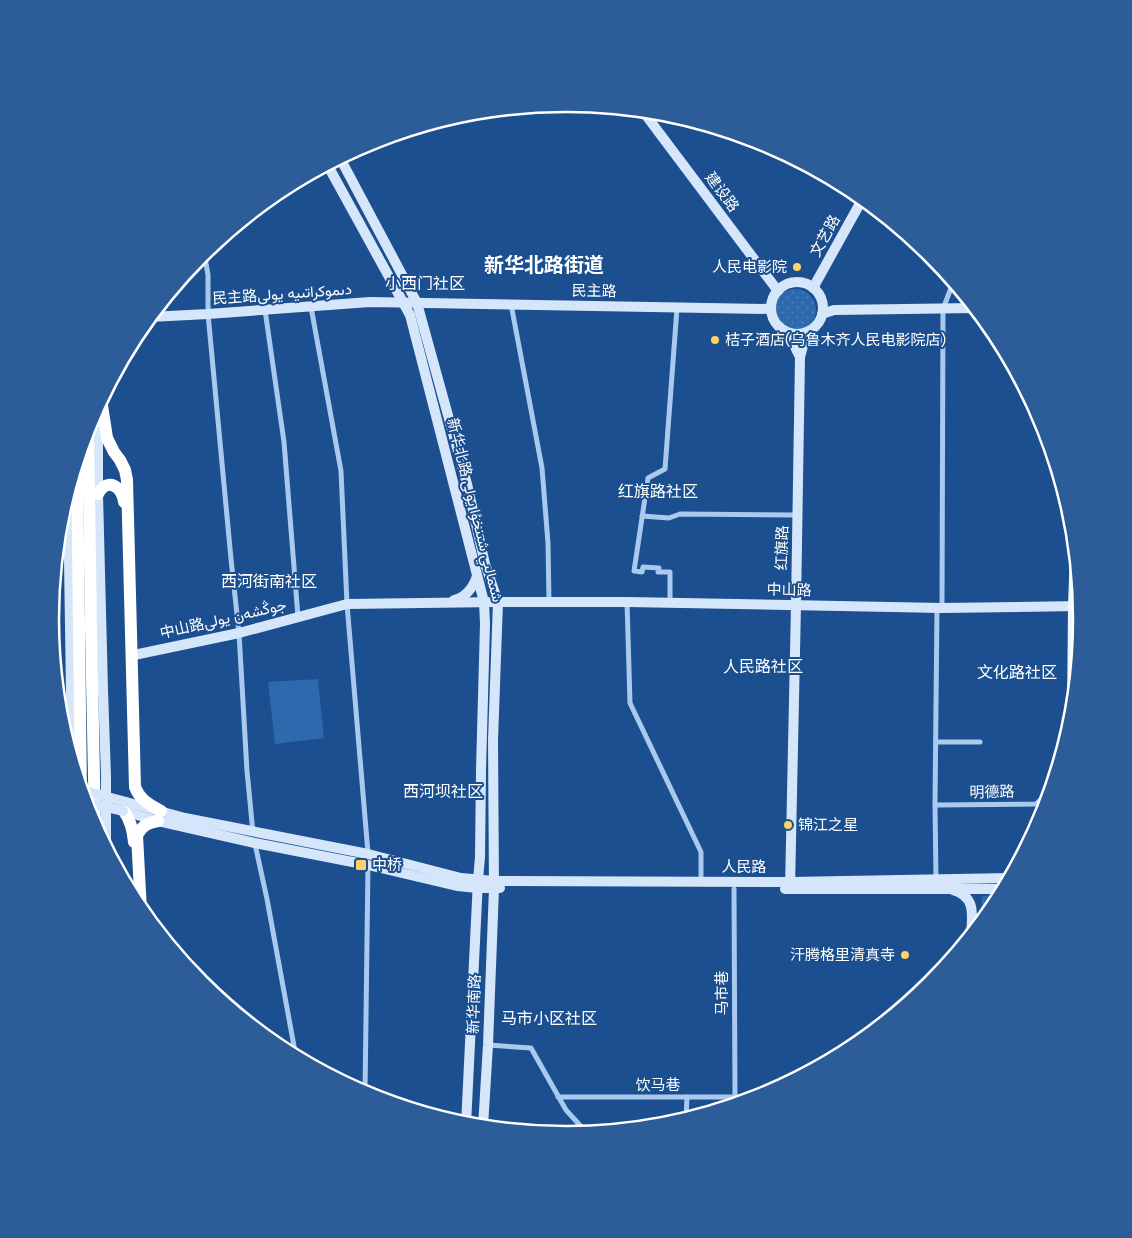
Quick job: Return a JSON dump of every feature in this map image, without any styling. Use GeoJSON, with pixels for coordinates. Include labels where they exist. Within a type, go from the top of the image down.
{"type":"FeatureCollection","features":[{"type":"Feature","properties":{"kind":"highway"},"geometry":{"type":"LineString","coordinates":[[103,412],[107,438],[122,465],[127,480],[135,787],[142,799],[159,816],[141,828],[137,835],[140,895]]}},
{"type":"Feature","properties":{"kind":"highway"},"geometry":{"type":"LineString","coordinates":[[88,450],[94,806]]}},
{"type":"Feature","properties":{"kind":"highway"},"geometry":{"type":"LineString","coordinates":[[77,484],[81,765]]}},
{"type":"Feature","properties":{"kind":"highway"},"geometry":{"type":"LineString","coordinates":[[98,494],[103,487],[111,485],[119,488],[123,496],[131,785],[127,794],[123,797],[122,806],[130,820],[133,831],[136,888]]}},
{"type":"Feature","properties":{"kind":"main road","name":"建设路"},"geometry":{"type":"LineString","coordinates":[[648,118],[778,291]]}},
{"type":"Feature","properties":{"kind":"main road","name":"新华北路 شىمالىي شىنخۇا يولى"},"geometry":{"type":"LineString","coordinates":[[343,164],[417,303],[467,484],[485,564],[498,602],[493,740],[494,885]]}},
{"type":"Feature","properties":{"kind":"main road","name":"新华北路 شىمالىي شىنخۇا يولى"},"geometry":{"type":"LineString","coordinates":[[330,170],[410,315],[484,602],[478,884]]}},
{"type":"Feature","properties":{"kind":"main road","name":"文艺路"},"geometry":{"type":"LineString","coordinates":[[813,288],[859,205]]}},
{"type":"Feature","properties":{"kind":"main road"},"geometry":{"type":"LineString","coordinates":[[799,282],[813,288],[822,300],[823,307],[819,321],[814,328],[808,332],[794,334],[781,329],[772,316],[771,309],[774,296],[784,286],[791,283],[799,282]]}},
{"type":"Feature","properties":{"kind":"main road","name":"民主路دىموكراتىيە يولى"},"geometry":{"type":"LineString","coordinates":[[159,317],[370,302],[417,303]]}},
{"type":"Feature","properties":{"kind":"main road","name":"民主路"},"geometry":{"type":"LineString","coordinates":[[417,303],[771,309]]}},
{"type":"Feature","properties":{"kind":"main road"},"geometry":{"type":"LineString","coordinates":[[822,314],[834,310],[967,308]]}},
{"type":"Feature","properties":{"kind":"main road"},"geometry":{"type":"LineString","coordinates":[[800,357],[808,332]]}},
{"type":"Feature","properties":{"kind":"main road"},"geometry":{"type":"LineString","coordinates":[[788,333],[800,357]]}},
{"type":"Feature","properties":{"kind":"main road","name":"红旗路"},"geometry":{"type":"LineString","coordinates":[[790,885],[800,357]]}},
{"type":"Feature","properties":{"kind":"main road"},"geometry":{"type":"LineString","coordinates":[[98,423],[106,832]]}},
{"type":"Feature","properties":{"kind":"main road"},"geometry":{"type":"LineString","coordinates":[[68,523],[71,732]]}},
{"type":"Feature","properties":{"kind":"main road"},"geometry":{"type":"LineString","coordinates":[[442,603],[460,598],[468,593],[474,585],[477,575]]}},
{"type":"Feature","properties":{"kind":"main road"},"geometry":{"type":"LineString","coordinates":[[494,590],[513,601],[523,602]]}},
{"type":"Feature","properties":{"kind":"main road","name":"中山路"},"geometry":{"type":"LineString","coordinates":[[498,602],[670,602],[939,608],[1073,606]]}},
{"type":"Feature","properties":{"kind":"main road","name":"中山路جوڭشەن يولى"},"geometry":{"type":"LineString","coordinates":[[134,655],[239,633],[346,604],[498,602]]}},
{"type":"Feature","properties":{"kind":"main road"},"geometry":{"type":"LineString","coordinates":[[90,794],[122,806]]}},
{"type":"Feature","properties":{"kind":"main road"},"geometry":{"type":"LineString","coordinates":[[93,803],[122,806]]}},
{"type":"Feature","properties":{"kind":"main road","name":"人民路"},"geometry":{"type":"LineString","coordinates":[[122,806],[254,837],[368,860],[457,886],[478,884],[734,889],[790,885],[1002,878]]}},
{"type":"Feature","properties":{"kind":"main road","name":"人民路"},"geometry":{"type":"LineString","coordinates":[[494,885],[701,882],[995,889]]}},
{"type":"Feature","properties":{"kind":"main road","name":"新华南路"},"geometry":{"type":"LineString","coordinates":[[466,1117],[478,884]]}},
{"type":"Feature","properties":{"kind":"main road","name":"新华南路"},"geometry":{"type":"LineString","coordinates":[[483,1119],[488,1045],[494,885]]}},
{"type":"Feature","properties":{"kind":"main road"},"geometry":{"type":"LineString","coordinates":[[945,889],[959,892],[970,902],[972,910],[971,924]]}},
{"type":"Feature","properties":{"kind":"street"},"geometry":{"type":"LineString","coordinates":[[206,262],[208,275],[208,314],[239,633],[247,771],[254,837],[294,1047]]}},
{"type":"Feature","properties":{"kind":"street"},"geometry":{"type":"LineString","coordinates":[[936,880],[935,805],[944,309],[951,289]]}},
{"type":"Feature","properties":{"kind":"street"},"geometry":{"type":"LineString","coordinates":[[510,304],[542,468],[548,544],[548,602]]}},
{"type":"Feature","properties":{"kind":"street"},"geometry":{"type":"LineString","coordinates":[[311,307],[341,471],[346,604],[368,860],[365,1085]]}},
{"type":"Feature","properties":{"kind":"street"},"geometry":{"type":"LineString","coordinates":[[670,602],[670,572],[658,572],[659,568],[643,567],[642,572],[634,571],[648,478],[665,469],[677,307]]}},
{"type":"Feature","properties":{"kind":"street"},"geometry":{"type":"LineString","coordinates":[[266,310],[284,442],[298,617]]}},
{"type":"Feature","properties":{"kind":"street"},"geometry":{"type":"LineString","coordinates":[[642,516],[669,518],[680,514],[797,515]]}},
{"type":"Feature","properties":{"kind":"street"},"geometry":{"type":"LineString","coordinates":[[627,602],[630,703],[701,852],[701,882]]}},
{"type":"Feature","properties":{"kind":"street"},"geometry":{"type":"LineString","coordinates":[[936,742],[980,742]]}},
{"type":"Feature","properties":{"kind":"street","name":"明德路"},"geometry":{"type":"LineString","coordinates":[[935,805],[1036,804],[1039,801]]}},
{"type":"Feature","properties":{"kind":"street","name":"马市巷"},"geometry":{"type":"LineString","coordinates":[[734,889],[735,1097]]}},
{"type":"Feature","properties":{"kind":"street"},"geometry":{"type":"LineString","coordinates":[[488,1045],[532,1048],[566,1110],[580,1126]]}},
{"type":"Feature","properties":{"kind":"street","name":"饮马巷"},"geometry":{"type":"LineString","coordinates":[[558,1097],[735,1097]]}},
{"type":"Feature","properties":{"kind":"street"},"geometry":{"type":"LineString","coordinates":[[686,1112],[687,1098]]}},
{"type":"Feature","properties":{"kind":"shaded area"},"geometry":{"type":"Polygon","coordinates":[[[795,289],[810,295],[816,310],[810,325],[795,331],[780,325],[774,310],[780,295],[795,289]]]}},
{"type":"Feature","properties":{"kind":"shaded area"},"geometry":{"type":"Polygon","coordinates":[[[318,679],[324,738],[275,744],[268,682],[318,679]]]}},
{"type":"Feature","properties":{"kind":"shaded area"},"geometry":{"type":"Polygon","coordinates":[[[982,896],[991,896],[988,901],[981,910],[982,896]]]}},
{"type":"Feature","properties":{"kind":"place","name":"人民电影院"},"geometry":{"type":"Point","coordinates":[797,267]}},
{"type":"Feature","properties":{"kind":"place","name":"桔子酒店(乌鲁木齐人民电影院店)"},"geometry":{"type":"Point","coordinates":[715,340]}},
{"type":"Feature","properties":{"kind":"place","name":"锦江之星"},"geometry":{"type":"Point","coordinates":[788,825]}},
{"type":"Feature","properties":{"kind":"place","name":"中桥"},"geometry":{"type":"Point","coordinates":[361,865]}},
{"type":"Feature","properties":{"kind":"place","name":"汗腾格里清真寺"},"geometry":{"type":"Point","coordinates":[905,955]}},
{"type":"Feature","properties":{"kind":"district","name":"新华北路街道"},"geometry":{"type":"Point","coordinates":[544,265]}},
{"type":"Feature","properties":{"kind":"district","name":"小西门社区"},"geometry":{"type":"Point","coordinates":[425,283]}},
{"type":"Feature","properties":{"kind":"district","name":"红旗路社区"},"geometry":{"type":"Point","coordinates":[658,491]}},
{"type":"Feature","properties":{"kind":"district","name":"西河街南社区"},"geometry":{"type":"Point","coordinates":[269,581]}},
{"type":"Feature","properties":{"kind":"district","name":"人民路社区"},"geometry":{"type":"Point","coordinates":[763,666]}},
{"type":"Feature","properties":{"kind":"district","name":"文化路社区"},"geometry":{"type":"Point","coordinates":[1017,672]}},
{"type":"Feature","properties":{"kind":"district","name":"西河坝社区"},"geometry":{"type":"Point","coordinates":[443,791]}},
{"type":"Feature","properties":{"kind":"district","name":"马市小区社区"},"geometry":{"type":"Point","coordinates":[549,1018]}}]}
